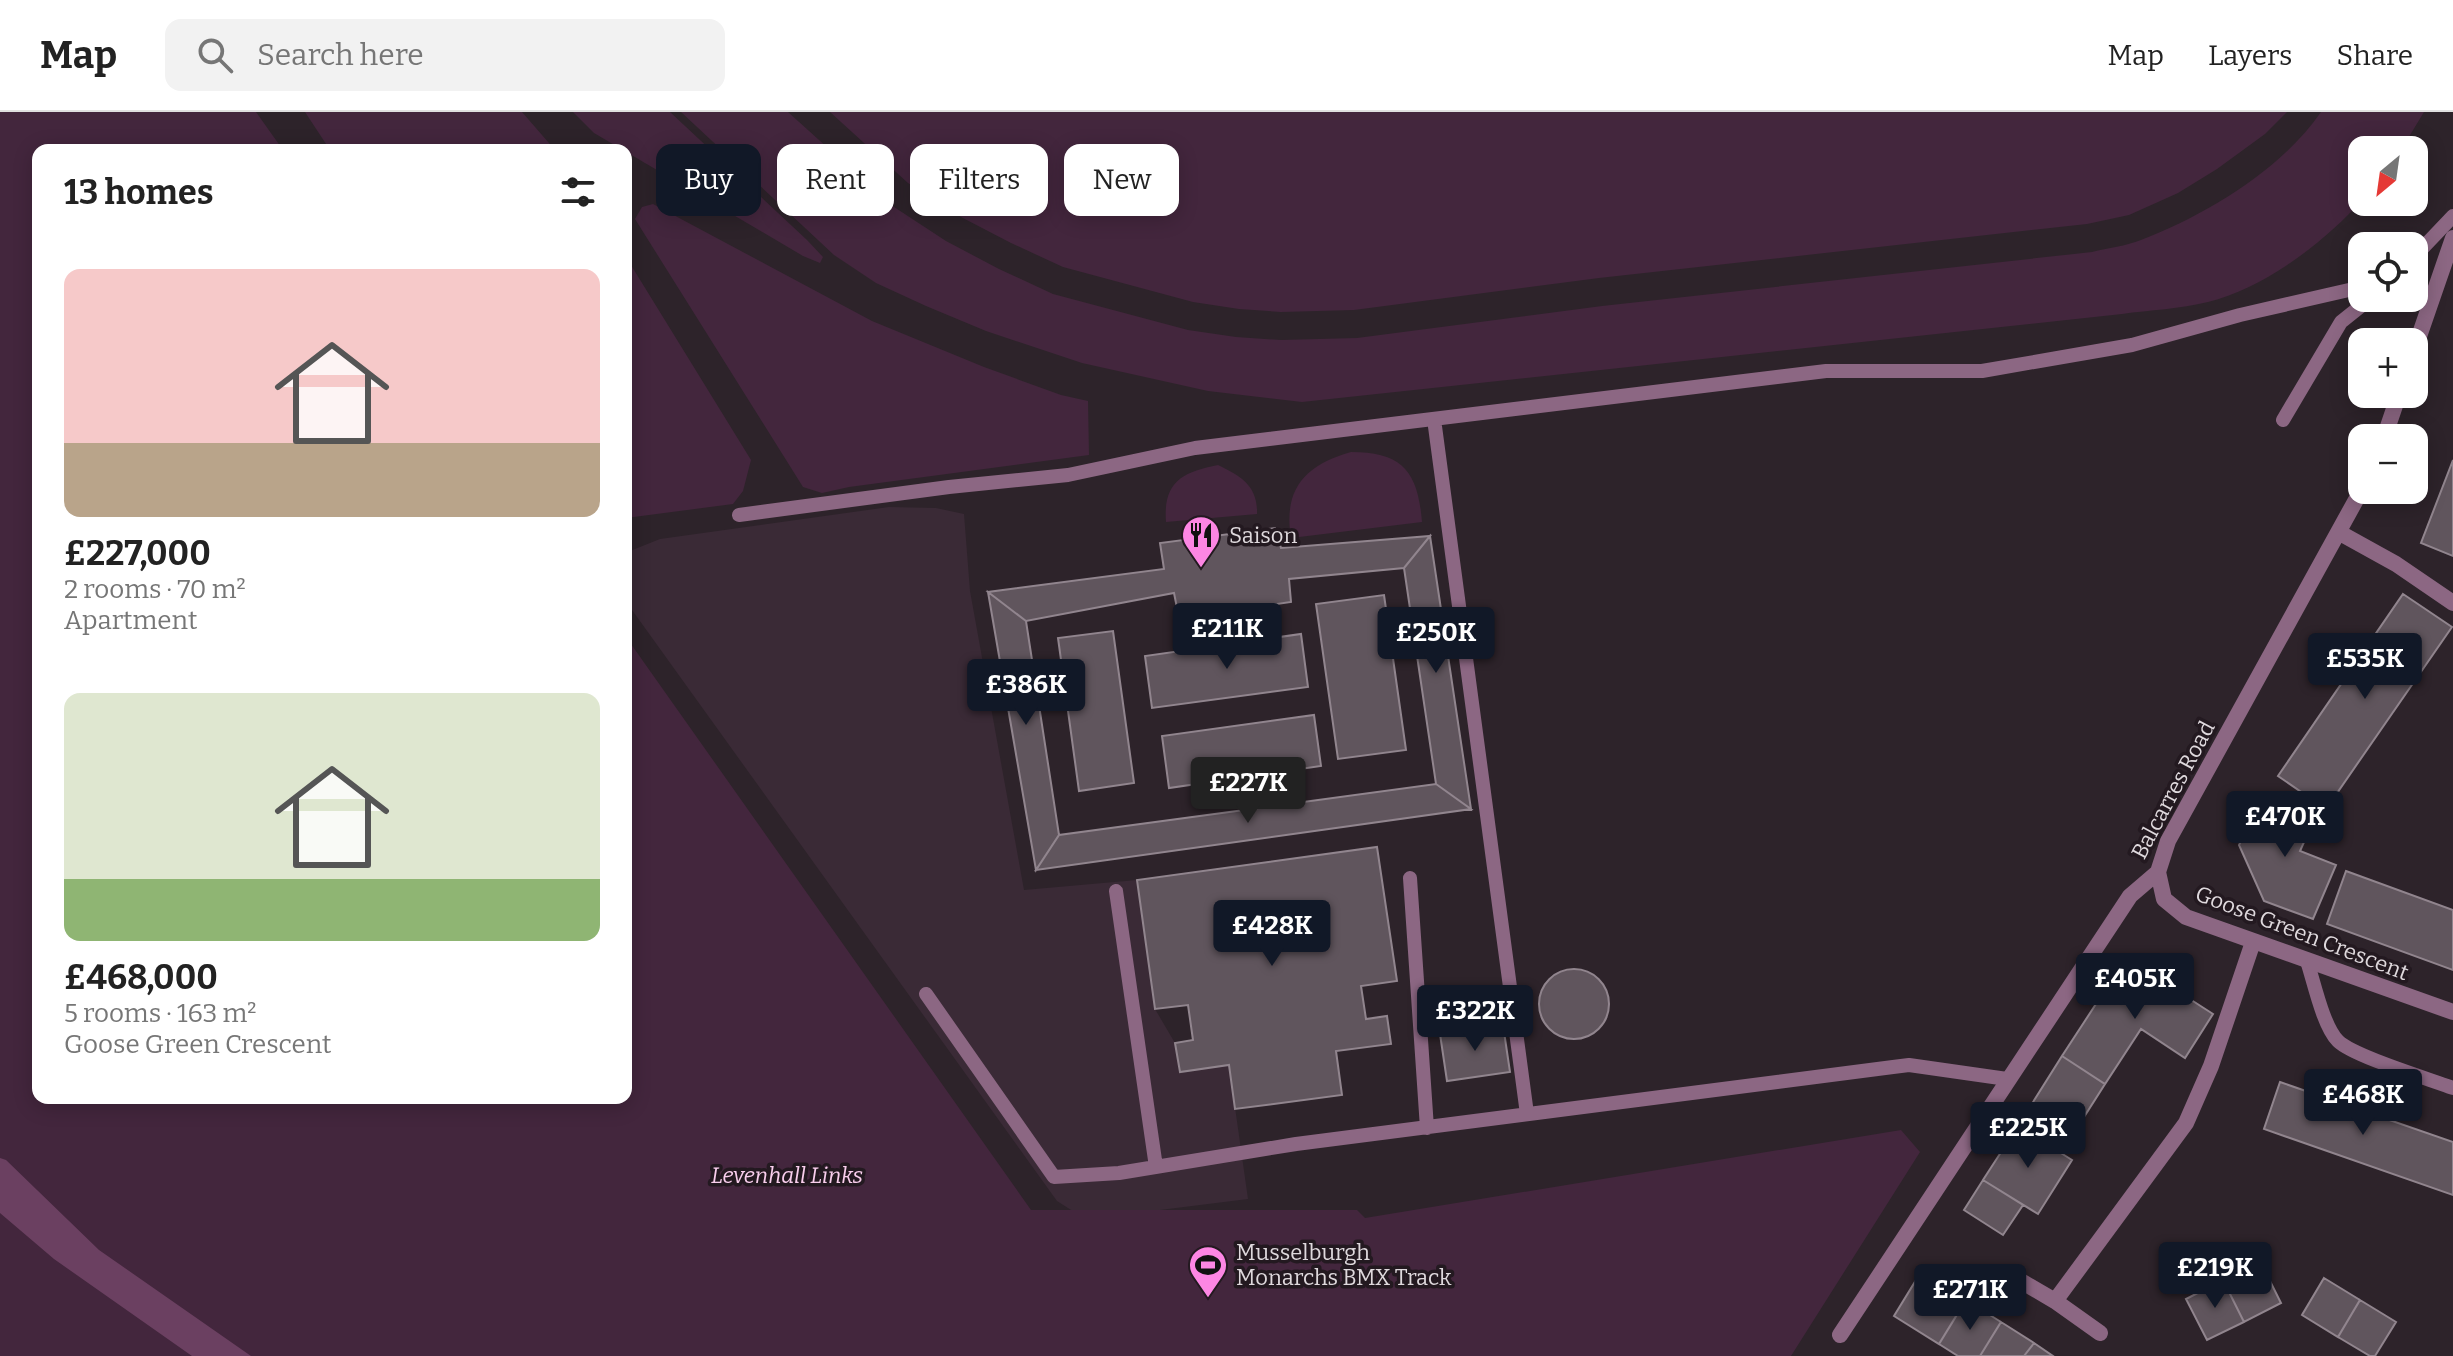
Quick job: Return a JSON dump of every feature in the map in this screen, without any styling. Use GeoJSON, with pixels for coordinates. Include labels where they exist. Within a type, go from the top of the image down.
{"type":"FeatureCollection","features":[{"type":"Feature","properties":{"kind":"street"},"geometry":{"type":"LineString","coordinates":[[2422,328],[2453,238]]}},
{"type":"Feature","properties":{"kind":"street","name":"Balcarres Road"},"geometry":{"type":"LineString","coordinates":[[1840,1335],[2130,896],[2158,872],[2168,841],[2354,504]]}},
{"type":"Feature","properties":{"kind":"street"},"geometry":{"type":"LineString","coordinates":[[2340,533],[2396,564],[2453,603]]}},
{"type":"Feature","properties":{"kind":"street","name":"Goose Green Crescent"},"geometry":{"type":"LineString","coordinates":[[2158,872],[2164,899],[2186,917],[2453,1012]]}},
{"type":"Feature","properties":{"kind":"street"},"geometry":{"type":"LineString","coordinates":[[2055,1301],[2186,1123],[2211,1066],[2253,942]]}},
{"type":"Feature","properties":{"kind":"street"},"geometry":{"type":"LineString","coordinates":[[2014,1277],[2100,1333]]}},
{"type":"Feature","properties":{"kind":"lane"},"geometry":{"type":"LineString","coordinates":[[2428,242],[2453,216]]}},
{"type":"Feature","properties":{"kind":"lane"},"geometry":{"type":"LineString","coordinates":[[739,515],[949,487],[1068,475],[1195,448],[1826,371],[1982,371],[2132,345],[2240,315],[2348,290]]}},
{"type":"Feature","properties":{"kind":"lane"},"geometry":{"type":"LineString","coordinates":[[2283,420],[2341,322],[2354,312]]}},
{"type":"Feature","properties":{"kind":"lane"},"geometry":{"type":"LineString","coordinates":[[1434,419],[1527,1114]]}},
{"type":"Feature","properties":{"kind":"lane"},"geometry":{"type":"LineString","coordinates":[[1410,878],[1427,1128]]}},
{"type":"Feature","properties":{"kind":"lane"},"geometry":{"type":"LineString","coordinates":[[1116,891],[1156,1167]]}},
{"type":"Feature","properties":{"kind":"lane"},"geometry":{"type":"LineString","coordinates":[[2307,961],[2331,1030],[2338,1041],[2361,1054],[2453,1088]]}},
{"type":"Feature","properties":{"kind":"lane"},"geometry":{"type":"LineString","coordinates":[[926,994],[1054,1177],[1119,1173],[1296,1144],[1909,1065],[2007,1079]]}},
{"type":"Feature","properties":{"kind":"shaded area"},"geometry":{"type":"Polygon","coordinates":[[[889,507],[936,508],[964,514],[970,591],[1024,890],[1137,880],[1155,1009],[1175,1043],[1179,1072],[1229,1065],[1248,1199],[1096,1218],[1079,1215],[1057,1201],[632,610],[632,550],[660,539],[889,507]]]}},
{"type":"Feature","properties":{"kind":"shaded area"},"geometry":{"type":"Polygon","coordinates":[[[0,1158],[6,1160],[99,1250],[251,1356],[192,1356],[54,1259],[0,1213],[0,1158]]]}},
{"type":"Feature","properties":{"kind":"green space","name":"Levenhall Links"},"geometry":{"type":"Polygon","coordinates":[[[0,112],[256,112],[279,144],[32,144],[32,1104],[632,1104],[632,645],[1031,1210],[1357,1210],[1365,1218],[1901,1130],[1920,1152],[1791,1356],[0,1356],[0,112]]]}},
{"type":"Feature","properties":{"kind":"green space"},"geometry":{"type":"Polygon","coordinates":[[[305,112],[522,112],[550,144],[326,144],[305,112]]]}},
{"type":"Feature","properties":{"kind":"green space"},"geometry":{"type":"Polygon","coordinates":[[[573,112],[670,112],[704,144],[656,144],[656,169],[632,155],[632,144],[613,144],[594,133],[573,112]]]}},
{"type":"Feature","properties":{"kind":"green space"},"geometry":{"type":"Polygon","coordinates":[[[681,112],[788,112],[823,144],[777,144],[777,202],[761,187],[761,144],[715,144],[681,112]]]}},
{"type":"Feature","properties":{"kind":"green space"},"geometry":{"type":"Polygon","coordinates":[[[830,112],[2287,112],[2265,134],[2178,193],[2129,215],[2087,224],[1599,278],[1354,310],[1281,312],[1193,302],[1063,267],[959,216],[1048,216],[1048,144],[910,144],[910,184],[894,170],[894,144],[865,144],[830,112]]]}},
{"type":"Feature","properties":{"kind":"green space"},"geometry":{"type":"Polygon","coordinates":[[[2321,112],[2424,112],[2409,136],[2348,136],[2348,215],[2292,262],[2250,286],[2208,302],[2122,314],[1302,402],[1208,391],[1082,363],[986,331],[926,306],[876,283],[834,255],[792,216],[894,216],[894,207],[946,241],[1053,294],[1188,330],[1236,337],[1281,340],[1357,338],[1602,306],[2092,252],[2141,240],[2216,204],[2285,153],[2321,112]]]}},
{"type":"Feature","properties":{"kind":"green space"},"geometry":{"type":"Polygon","coordinates":[[[761,197],[777,212],[777,216],[781,216],[823,257],[820,263],[735,216],[761,216],[761,197]]]}},
{"type":"Feature","properties":{"kind":"green space"},"geometry":{"type":"Polygon","coordinates":[[[653,204],[656,206],[656,216],[675,216],[872,321],[984,367],[1061,395],[1088,401],[1089,455],[822,493],[803,487],[635,219],[642,207],[653,204]]]}},
{"type":"Feature","properties":{"kind":"green space"},"geometry":{"type":"Polygon","coordinates":[[[632,267],[751,460],[743,491],[733,504],[632,517],[632,267]]]}},
{"type":"Feature","properties":{"kind":"green space"},"geometry":{"type":"Polygon","coordinates":[[[1351,452],[1383,456],[1404,468],[1416,490],[1422,522],[1291,538],[1291,506],[1301,482],[1321,464],[1351,452]]]}},
{"type":"Feature","properties":{"kind":"green space"},"geometry":{"type":"Polygon","coordinates":[[[1218,465],[1234,473],[1251,489],[1257,514],[1166,522],[1168,497],[1177,481],[1194,471],[1218,465]]]}},
{"type":"Feature","properties":{"kind":"building"},"geometry":{"type":"Polygon","coordinates":[[[2453,460],[2453,556],[2421,543],[2453,460]]]}},
{"type":"Feature","properties":{"kind":"building"},"geometry":{"type":"Polygon","coordinates":[[[1275,528],[1281,548],[1430,536],[1404,568],[1289,579],[1291,602],[1179,618],[1174,593],[1026,621],[988,592],[1164,569],[1160,543],[1275,528]]]}},
{"type":"Feature","properties":{"kind":"building"},"geometry":{"type":"Polygon","coordinates":[[[1430,536],[1471,809],[1436,784],[1404,568],[1430,536]]]}},
{"type":"Feature","properties":{"kind":"building"},"geometry":{"type":"Polygon","coordinates":[[[988,592],[1026,621],[1059,835],[1036,870],[988,592]]]}},
{"type":"Feature","properties":{"kind":"building"},"geometry":{"type":"Polygon","coordinates":[[[2403,594],[2452,627],[2326,809],[2278,776],[2403,594]]]}},
{"type":"Feature","properties":{"kind":"building"},"geometry":{"type":"Polygon","coordinates":[[[1384,595],[1406,750],[1338,759],[1316,604],[1384,595]]]}},
{"type":"Feature","properties":{"kind":"building"},"geometry":{"type":"Polygon","coordinates":[[[1113,631],[1134,783],[1079,791],[1058,638],[1113,631]]]}},
{"type":"Feature","properties":{"kind":"building"},"geometry":{"type":"Polygon","coordinates":[[[1301,634],[1308,687],[1152,708],[1145,656],[1301,634]]]}},
{"type":"Feature","properties":{"kind":"building"},"geometry":{"type":"Polygon","coordinates":[[[1314,715],[1321,766],[1169,788],[1162,736],[1314,715]]]}},
{"type":"Feature","properties":{"kind":"building"},"geometry":{"type":"Polygon","coordinates":[[[1436,784],[1471,809],[1036,870],[1059,835],[1436,784]]]}},
{"type":"Feature","properties":{"kind":"building"},"geometry":{"type":"Polygon","coordinates":[[[2266,794],[2314,820],[2300,851],[2336,865],[2313,919],[2264,901],[2239,845],[2266,794]]]}},
{"type":"Feature","properties":{"kind":"building"},"geometry":{"type":"Polygon","coordinates":[[[1377,847],[1397,981],[1361,986],[1366,1019],[1387,1016],[1391,1044],[1336,1051],[1342,1095],[1235,1109],[1229,1065],[1180,1072],[1175,1043],[1193,1040],[1188,1005],[1155,1009],[1137,880],[1377,847]]]}},
{"type":"Feature","properties":{"kind":"building"},"geometry":{"type":"Polygon","coordinates":[[[2346,871],[2453,910],[2453,970],[2327,924],[2346,871]]]}},
{"type":"Feature","properties":{"kind":"building"},"geometry":{"type":"Polygon","coordinates":[[[2126,958],[2213,1014],[2185,1058],[2141,1029],[2105,1084],[2062,1056],[2126,958]]]}},
{"type":"Feature","properties":{"kind":"building"},"geometry":{"type":"Polygon","coordinates":[[[1574,969],[1599,979],[1609,1004],[1599,1029],[1574,1039],[1549,1029],[1539,1004],[1549,979],[1574,969]]]}},
{"type":"Feature","properties":{"kind":"building"},"geometry":{"type":"Polygon","coordinates":[[[1503,1025],[1510,1072],[1447,1081],[1440,1034],[1503,1025]]]}},
{"type":"Feature","properties":{"kind":"building"},"geometry":{"type":"Polygon","coordinates":[[[2062,1056],[2105,1084],[2061,1153],[2018,1126],[2062,1056]]]}},
{"type":"Feature","properties":{"kind":"building"},"geometry":{"type":"Polygon","coordinates":[[[2280,1082],[2453,1142],[2453,1195],[2264,1129],[2280,1082]]]}},
{"type":"Feature","properties":{"kind":"building"},"geometry":{"type":"Polygon","coordinates":[[[2018,1126],[2072,1160],[2038,1214],[1983,1180],[2018,1126]]]}},
{"type":"Feature","properties":{"kind":"building"},"geometry":{"type":"Polygon","coordinates":[[[1983,1180],[2023,1205],[2003,1235],[1964,1210],[1983,1180]]]}},
{"type":"Feature","properties":{"kind":"building"},"geometry":{"type":"Polygon","coordinates":[[[2260,1261],[2281,1303],[2244,1322],[2223,1280],[2260,1261]]]}},
{"type":"Feature","properties":{"kind":"building"},"geometry":{"type":"Polygon","coordinates":[[[1921,1272],[1966,1300],[1939,1344],[1894,1316],[1921,1272]]]}},
{"type":"Feature","properties":{"kind":"building"},"geometry":{"type":"Polygon","coordinates":[[[2324,1278],[2360,1300],[2338,1337],[2302,1315],[2324,1278]]]}},
{"type":"Feature","properties":{"kind":"building"},"geometry":{"type":"Polygon","coordinates":[[[2223,1280],[2244,1322],[2207,1340],[2186,1299],[2223,1280]]]}},
{"type":"Feature","properties":{"kind":"building"},"geometry":{"type":"Polygon","coordinates":[[[1966,1300],[2001,1322],[1980,1356],[1958,1356],[1939,1344],[1966,1300]]]}},
{"type":"Feature","properties":{"kind":"building"},"geometry":{"type":"Polygon","coordinates":[[[2360,1300],[2396,1322],[2375,1356],[2338,1337],[2360,1300]]]}},
{"type":"Feature","properties":{"kind":"building"},"geometry":{"type":"Polygon","coordinates":[[[2001,1322],[2034,1343],[2024,1356],[1980,1356],[2001,1322]]]}},
{"type":"Feature","properties":{"kind":"building"},"geometry":{"type":"Polygon","coordinates":[[[2034,1343],[2053,1356],[2024,1356],[2034,1343]]]}},
{"type":"Feature","properties":{"kind":"place","name":"Saison"},"geometry":{"type":"Point","coordinates":[1201,569]}},
{"type":"Feature","properties":{"kind":"place","name":"Musselburgh Monarchs BMX Track"},"geometry":{"type":"Point","coordinates":[1208,1299]}}]}
